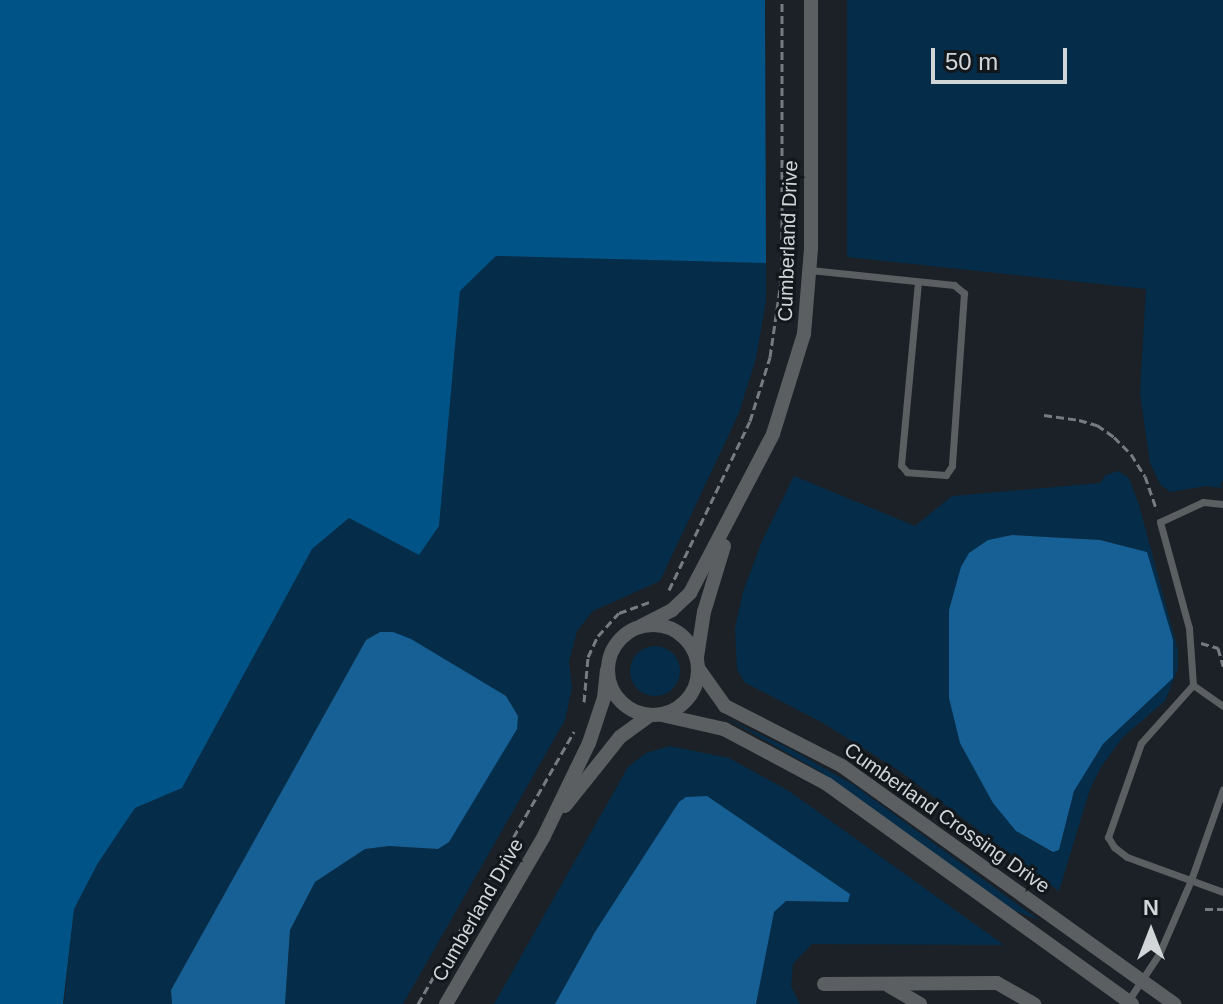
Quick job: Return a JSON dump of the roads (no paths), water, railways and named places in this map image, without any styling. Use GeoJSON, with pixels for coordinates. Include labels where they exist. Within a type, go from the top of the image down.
{"type":"FeatureCollection","features":[{"type":"Feature","properties":{"kind":"street","name":"Cumberland Drive"},"geometry":{"type":"LineString","coordinates":[[641,626],[672,610],[690,593],[732,518],[773,434],[804,334],[809,270],[811,0]]}},
{"type":"Feature","properties":{"kind":"street","name":"Cumberland Drive"},"geometry":{"type":"LineString","coordinates":[[698,662],[704,612],[732,518]]}},
{"type":"Feature","properties":{"kind":"street"},"geometry":{"type":"LineString","coordinates":[[641,626],[673,627],[691,645],[698,662],[691,695],[674,711],[656,715],[637,713],[617,698],[607,670],[617,642],[641,626]]}},
{"type":"Feature","properties":{"kind":"street","name":"Cumberland Crossing Drive"},"geometry":{"type":"LineString","coordinates":[[698,662],[725,706],[842,766],[1175,1004]]}},
{"type":"Feature","properties":{"kind":"street","name":"Cumberland Drive"},"geometry":{"type":"LineString","coordinates":[[446,1004],[544,836],[589,743],[604,698],[607,670]]}},
{"type":"Feature","properties":{"kind":"street","name":"Cumberland Drive"},"geometry":{"type":"LineString","coordinates":[[544,836],[620,737],[656,715]]}},
{"type":"Feature","properties":{"kind":"street","name":"Cumberland Crossing Drive"},"geometry":{"type":"LineString","coordinates":[[656,715],[724,729],[827,784],[1130,1003]]}},
{"type":"Feature","properties":{"kind":"street"},"geometry":{"type":"LineString","coordinates":[[824,984],[997,983],[1034,1004]]}},
{"type":"Feature","properties":{"kind":"street"},"geometry":{"type":"LineString","coordinates":[[888,986],[920,1004]]}},
{"type":"Feature","properties":{"kind":"lane"},"geometry":{"type":"LineString","coordinates":[[809,270],[954,285],[964,293],[952,466],[946,475],[907,472],[901,465],[918,282]]}},
{"type":"Feature","properties":{"kind":"lane"},"geometry":{"type":"LineString","coordinates":[[1223,504],[1203,502],[1160,522],[1189,628],[1193,685],[1141,743],[1108,837],[1114,847],[1127,857],[1223,892]]}},
{"type":"Feature","properties":{"kind":"lane"},"geometry":{"type":"LineString","coordinates":[[1193,685],[1223,706]]}},
{"type":"Feature","properties":{"kind":"lane"},"geometry":{"type":"LineString","coordinates":[[1130,1003],[1159,954],[1191,880],[1223,789]]}}]}
